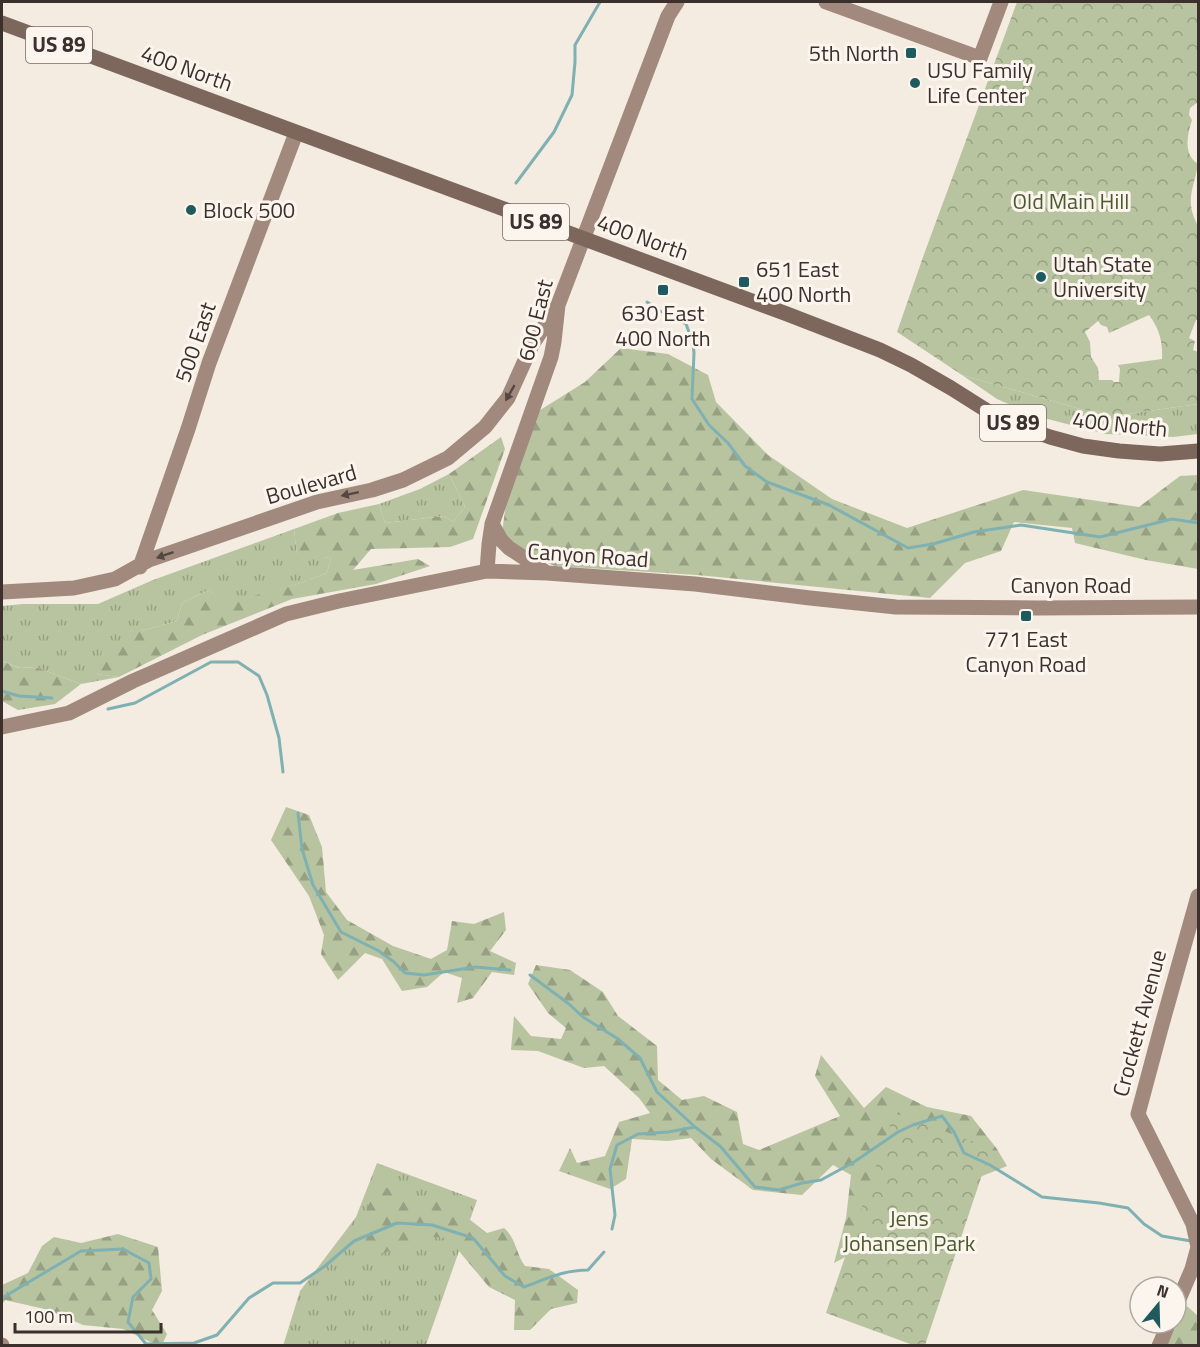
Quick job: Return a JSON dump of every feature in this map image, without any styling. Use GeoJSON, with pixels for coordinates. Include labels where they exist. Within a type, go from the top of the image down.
{"type":"FeatureCollection","features":[{"type":"Feature","properties":{"kind":"main road","name":"400 North"},"geometry":{"type":"LineString","coordinates":[[2,23],[880,350],[911,365],[989,412],[1050,437],[1083,446],[1119,451],[1160,454],[1198,451]]}},
{"type":"Feature","properties":{"kind":"street","name":"600 East"},"geometry":{"type":"LineString","coordinates":[[487,571],[492,524],[551,357],[558,305],[668,9],[677,2]]}},
{"type":"Feature","properties":{"kind":"street"},"geometry":{"type":"LineString","coordinates":[[826,2],[980,58],[1001,2]]}},
{"type":"Feature","properties":{"kind":"street","name":"500 East"},"geometry":{"type":"LineString","coordinates":[[140,567],[209,363],[296,133]]}},
{"type":"Feature","properties":{"kind":"street","name":"Boulevard"},"geometry":{"type":"LineString","coordinates":[[2,592],[74,588],[115,579],[149,560],[317,502],[372,490],[403,480],[448,458],[485,427],[508,398],[532,345],[558,305]]}},
{"type":"Feature","properties":{"kind":"street"},"geometry":{"type":"LineString","coordinates":[[492,524],[501,540],[509,548],[548,573]]}},
{"type":"Feature","properties":{"kind":"street","name":"Canyon Road"},"geometry":{"type":"LineString","coordinates":[[2,728],[69,713],[133,681],[286,614],[487,571],[548,573],[695,584],[896,607],[1198,607]]}},
{"type":"Feature","properties":{"kind":"street","name":"Crockett Avenue"},"geometry":{"type":"LineString","coordinates":[[1188,1278],[1198,1247],[1193,1224],[1138,1114],[1198,896]]}},
{"type":"Feature","properties":{"kind":"green space","name":"Old Main Hill"},"geometry":{"type":"Polygon","coordinates":[[[1017,2],[1198,2],[1198,102],[1190,108],[1189,115],[1192,120],[1188,150],[1198,164],[1191,202],[1198,226],[1198,320],[1189,338],[1195,341],[1193,350],[1198,352],[1198,404],[1120,415],[1080,409],[962,375],[897,332],[1017,2]],[[1149,315],[1109,333],[1107,327],[1098,321],[1085,332],[1090,342],[1091,357],[1098,368],[1099,380],[1119,382],[1118,365],[1162,359],[1160,336],[1149,315]]]}},
{"type":"Feature","properties":{"kind":"green space"},"geometry":{"type":"Polygon","coordinates":[[[621,348],[668,354],[708,375],[716,402],[768,455],[832,499],[907,528],[1023,490],[1139,507],[1180,476],[1198,475],[1198,569],[1146,560],[1075,543],[1072,528],[1014,522],[1001,551],[965,563],[930,598],[697,575],[555,566],[526,554],[502,533],[507,496],[537,412],[585,382],[621,348]]]}},
{"type":"Feature","properties":{"kind":"green space"},"geometry":{"type":"Polygon","coordinates":[[[962,375],[1080,409],[1120,415],[1198,404],[1198,434],[1173,437],[1106,434],[1036,416],[997,399],[962,375]]]}},
{"type":"Feature","properties":{"kind":"green space"},"geometry":{"type":"Polygon","coordinates":[[[501,437],[505,449],[473,539],[450,547],[371,549],[353,570],[418,559],[430,566],[376,584],[292,599],[202,635],[119,677],[95,674],[103,648],[141,631],[177,621],[182,603],[209,590],[224,604],[301,583],[327,573],[331,558],[297,555],[294,529],[338,513],[379,504],[385,523],[444,516],[453,522],[465,507],[449,474],[501,437]]]}},
{"type":"Feature","properties":{"kind":"green space"},"geometry":{"type":"Polygon","coordinates":[[[449,474],[465,507],[453,522],[444,516],[385,523],[379,504],[420,489],[449,474]]]}},
{"type":"Feature","properties":{"kind":"green space"},"geometry":{"type":"Polygon","coordinates":[[[294,529],[297,554],[331,558],[327,573],[301,583],[224,605],[209,590],[182,603],[177,621],[141,631],[96,674],[119,677],[81,684],[36,667],[20,668],[2,661],[2,606],[98,604],[153,580],[294,529]]]}},
{"type":"Feature","properties":{"kind":"green space"},"geometry":{"type":"Polygon","coordinates":[[[2,661],[19,668],[36,667],[81,684],[55,704],[18,710],[2,701],[2,661]]]}},
{"type":"Feature","properties":{"kind":"green space"},"geometry":{"type":"Polygon","coordinates":[[[286,807],[309,815],[322,847],[326,892],[347,920],[393,946],[431,959],[447,950],[452,921],[474,924],[504,912],[506,930],[490,951],[516,963],[514,975],[492,972],[473,998],[457,1003],[462,978],[444,972],[427,987],[402,991],[382,959],[365,953],[338,980],[321,954],[324,935],[309,896],[271,840],[286,807]]]}},
{"type":"Feature","properties":{"kind":"green space"},"geometry":{"type":"Polygon","coordinates":[[[536,965],[570,970],[603,992],[618,1016],[657,1046],[658,1080],[682,1100],[704,1096],[737,1112],[743,1144],[759,1150],[840,1116],[815,1076],[821,1055],[864,1108],[886,1087],[927,1107],[971,1116],[997,1149],[1007,1166],[970,1181],[861,1249],[834,1263],[846,1218],[851,1175],[833,1165],[802,1195],[753,1190],[711,1159],[691,1138],[668,1141],[632,1139],[626,1179],[610,1189],[559,1171],[570,1148],[577,1163],[605,1156],[619,1122],[650,1113],[639,1098],[604,1066],[584,1068],[538,1051],[511,1050],[514,1016],[531,1036],[561,1039],[566,1028],[548,1013],[528,984],[536,965]]]}},
{"type":"Feature","properties":{"kind":"green space","name":"Jens Johansen Park"},"geometry":{"type":"Polygon","coordinates":[[[894,1113],[991,1148],[925,1345],[913,1345],[826,1313],[894,1113]]]}},
{"type":"Feature","properties":{"kind":"green space"},"geometry":{"type":"Polygon","coordinates":[[[377,1163],[477,1200],[426,1345],[283,1346],[300,1291],[356,1217],[377,1163]]]}},
{"type":"Feature","properties":{"kind":"green space"},"geometry":{"type":"Polygon","coordinates":[[[381,1184],[396,1194],[420,1196],[455,1208],[487,1233],[504,1228],[511,1236],[525,1266],[549,1269],[578,1290],[577,1303],[551,1309],[530,1330],[514,1330],[515,1300],[489,1287],[448,1238],[418,1236],[383,1254],[359,1243],[368,1204],[381,1184]]]}},
{"type":"Feature","properties":{"kind":"green space"},"geometry":{"type":"Polygon","coordinates":[[[118,1234],[158,1247],[162,1291],[152,1310],[167,1334],[162,1345],[157,1345],[123,1329],[83,1325],[49,1310],[5,1300],[2,1305],[2,1285],[28,1273],[42,1246],[54,1237],[81,1243],[118,1234]]]}},
{"type":"Feature","properties":{"kind":"green space"},"geometry":{"type":"Polygon","coordinates":[[[1188,1307],[1198,1316],[1198,1345],[1166,1346],[1172,1335],[1188,1335],[1188,1307]]]}},
{"type":"Feature","properties":{"kind":"waterway"},"geometry":{"type":"LineString","coordinates":[[516,183],[554,132],[572,95],[575,45],[600,2]]}},
{"type":"Feature","properties":{"kind":"waterway"},"geometry":{"type":"LineString","coordinates":[[647,302],[686,324],[694,353],[692,399],[709,425],[728,443],[745,466],[767,482],[829,505],[908,548],[933,544],[974,532],[1021,525],[1100,537],[1172,519],[1198,523]]}},
{"type":"Feature","properties":{"kind":"waterway"},"geometry":{"type":"LineString","coordinates":[[108,709],[135,703],[211,662],[238,662],[259,676],[267,695],[279,738],[283,772]]}},
{"type":"Feature","properties":{"kind":"waterway"},"geometry":{"type":"LineString","coordinates":[[2,691],[19,696],[52,698]]}},
{"type":"Feature","properties":{"kind":"waterway"},"geometry":{"type":"LineString","coordinates":[[298,813],[302,849],[313,885],[341,932],[379,951],[405,973],[424,975],[475,967],[510,970]]}},
{"type":"Feature","properties":{"kind":"waterway"},"geometry":{"type":"LineString","coordinates":[[530,975],[583,1017],[618,1039],[640,1058],[657,1092],[695,1127],[720,1146],[755,1187],[779,1190],[821,1180],[854,1162],[898,1132],[942,1116],[954,1132],[964,1153],[990,1165],[1042,1197],[1128,1208],[1144,1224],[1162,1236],[1191,1241]]}},
{"type":"Feature","properties":{"kind":"waterway"},"geometry":{"type":"LineString","coordinates":[[612,1229],[615,1215],[610,1169],[617,1145],[638,1134],[695,1127]]}},
{"type":"Feature","properties":{"kind":"waterway"},"geometry":{"type":"LineString","coordinates":[[2,1298],[81,1251],[123,1249],[149,1263],[151,1279],[133,1297],[128,1322],[146,1344],[194,1343],[217,1335],[249,1298],[273,1283],[300,1283],[325,1266],[354,1241],[397,1223],[432,1225],[473,1238],[505,1276],[524,1287],[563,1273],[588,1270],[604,1252]]}},
{"type":"Feature","properties":{"kind":"place","name":"5th North"},"geometry":{"type":"Point","coordinates":[911,53]}},
{"type":"Feature","properties":{"kind":"place","name":"USU Family Life Center"},"geometry":{"type":"Point","coordinates":[915,83]}},
{"type":"Feature","properties":{"kind":"place","name":"Block 500"},"geometry":{"type":"Point","coordinates":[191,210]}},
{"type":"Feature","properties":{"kind":"place","name":"Utah State University"},"geometry":{"type":"Point","coordinates":[1041,277]}},
{"type":"Feature","properties":{"kind":"place","name":"651 East 400 North"},"geometry":{"type":"Point","coordinates":[744,282]}},
{"type":"Feature","properties":{"kind":"place","name":"630 East 400 North"},"geometry":{"type":"Point","coordinates":[663,290]}},
{"type":"Feature","properties":{"kind":"place","name":"771 East Canyon Road"},"geometry":{"type":"Point","coordinates":[1026,616]}}]}
